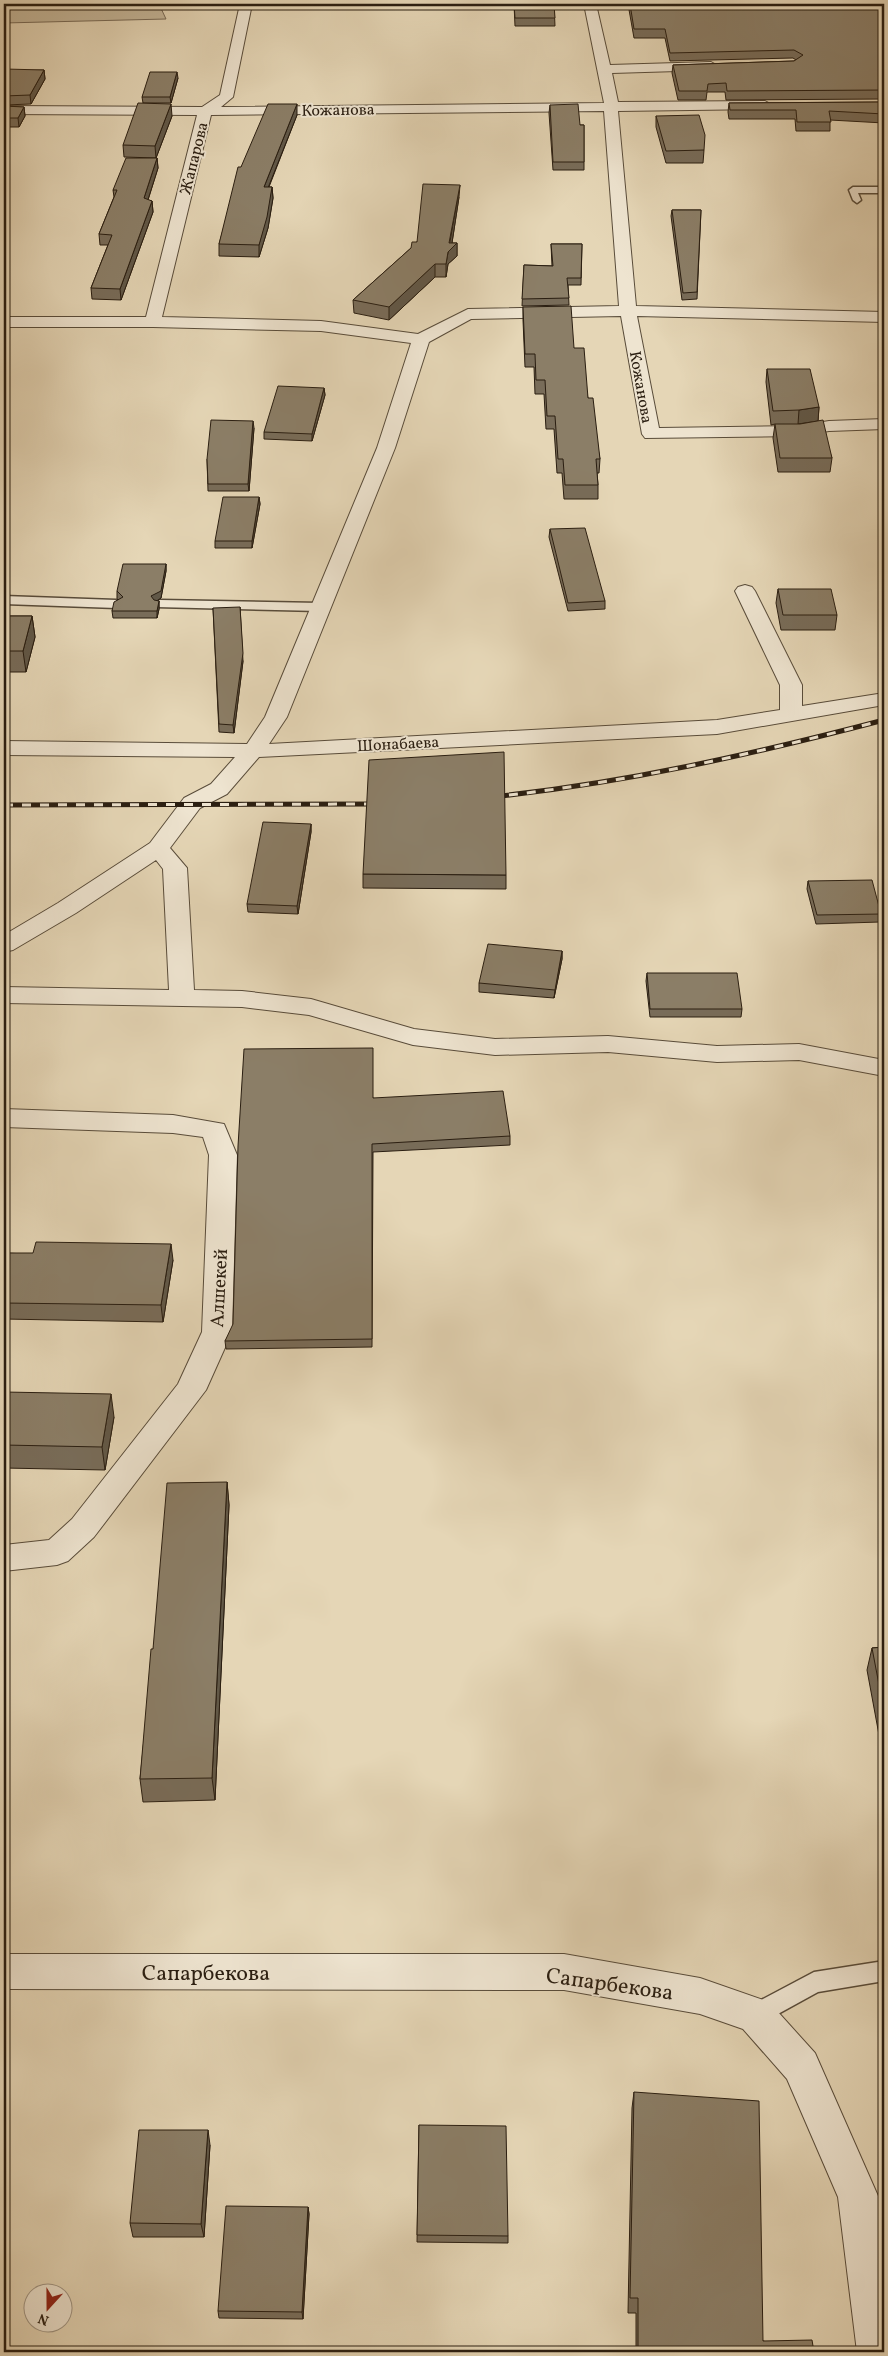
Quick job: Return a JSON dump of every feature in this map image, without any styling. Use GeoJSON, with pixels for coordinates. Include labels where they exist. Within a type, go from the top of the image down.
{"type":"FeatureCollection","features":[{"type":"Feature","properties":{"kind":"street","name":"Жапарова"},"geometry":{"type":"LineString","coordinates":[[153,322],[205,111],[226,97],[246,4]]}},
{"type":"Feature","properties":{"kind":"street","name":"Кожанова"},"geometry":{"type":"LineString","coordinates":[[590,4],[605,68],[611,107],[628,311],[651,434],[798,431],[829,426],[884,424]]}},
{"type":"Feature","properties":{"kind":"street"},"geometry":{"type":"LineString","coordinates":[[605,68],[724,66]]}},
{"type":"Feature","properties":{"kind":"street","name":"Кожанова"},"geometry":{"type":"LineString","coordinates":[[4,110],[205,111],[777,105]]}},
{"type":"Feature","properties":{"kind":"street"},"geometry":{"type":"LineString","coordinates":[[4,322],[153,322],[321,326],[421,339],[468,314],[628,311],[884,317]]}},
{"type":"Feature","properties":{"kind":"street"},"geometry":{"type":"LineString","coordinates":[[4,945],[67,908],[158,848],[192,804],[219,789],[253,751],[276,717],[386,448],[421,339]]}},
{"type":"Feature","properties":{"kind":"street"},"geometry":{"type":"LineString","coordinates":[[745,591],[786,672],[791,686],[790,715]]}},
{"type":"Feature","properties":{"kind":"street","name":"Шонабаева"},"geometry":{"type":"LineString","coordinates":[[4,748],[253,751],[717,727],[884,699]]}},
{"type":"Feature","properties":{"kind":"street"},"geometry":{"type":"LineString","coordinates":[[158,848],[175,868],[182,998]]}},
{"type":"Feature","properties":{"kind":"street"},"geometry":{"type":"LineString","coordinates":[[4,995],[242,999],[312,1007],[413,1037],[495,1047],[608,1044],[717,1054],[799,1052],[884,1068]]}},
{"type":"Feature","properties":{"kind":"street","name":"Алшекей"},"geometry":{"type":"LineString","coordinates":[[4,1118],[173,1124],[214,1130],[223,1155],[217,1332],[191,1390],[83,1528],[57,1552],[4,1558]]}},
{"type":"Feature","properties":{"kind":"street","name":"Сапарбекова"},"geometry":{"type":"LineString","coordinates":[[4,1972],[564,1972],[700,1996],[756,2015],[801,2066],[858,2196],[878,2352]]}},
{"type":"Feature","properties":{"kind":"lane"},"geometry":{"type":"LineString","coordinates":[[857,200],[853,190],[884,190]]}},
{"type":"Feature","properties":{"kind":"lane"},"geometry":{"type":"LineString","coordinates":[[4,600],[116,604]]}},
{"type":"Feature","properties":{"kind":"lane"},"geometry":{"type":"LineString","coordinates":[[160,604],[320,607]]}},
{"type":"Feature","properties":{"kind":"lane"},"geometry":{"type":"LineString","coordinates":[[756,2015],[814,1982],[884,1971]]}},
{"type":"Feature","properties":{"kind":"shaded area"},"geometry":{"type":"Polygon","coordinates":[[[4,4],[159,4],[166,19],[4,23],[4,4]]]}},
{"type":"Feature","properties":{"kind":"building"},"geometry":{"type":"Polygon","coordinates":[[[514,4],[554,4],[555,18],[515,18],[514,4]]]}},
{"type":"Feature","properties":{"kind":"building"},"geometry":{"type":"Polygon","coordinates":[[[630,4],[884,4],[884,90],[727,91],[726,83],[708,84],[707,91],[679,91],[673,65],[794,61],[803,55],[794,50],[670,53],[665,29],[634,29],[630,4]]]}},
{"type":"Feature","properties":{"kind":"building"},"geometry":{"type":"Polygon","coordinates":[[[5,69],[44,70],[30,95],[4,96],[5,69]]]}},
{"type":"Feature","properties":{"kind":"building"},"geometry":{"type":"Polygon","coordinates":[[[150,72],[177,72],[170,97],[142,97],[150,72]]]}},
{"type":"Feature","properties":{"kind":"building"},"geometry":{"type":"Polygon","coordinates":[[[884,102],[884,114],[829,111],[831,122],[797,122],[796,110],[730,110],[729,103],[884,102]]]}},
{"type":"Feature","properties":{"kind":"building"},"geometry":{"type":"Polygon","coordinates":[[[138,103],[171,104],[155,146],[123,145],[138,103]]]}},
{"type":"Feature","properties":{"kind":"building"},"geometry":{"type":"Polygon","coordinates":[[[268,104],[297,104],[264,187],[272,187],[267,217],[259,245],[219,244],[238,167],[241,167],[268,104]]]}},
{"type":"Feature","properties":{"kind":"building"},"geometry":{"type":"Polygon","coordinates":[[[578,104],[580,125],[584,125],[584,162],[553,162],[550,105],[578,104]]]}},
{"type":"Feature","properties":{"kind":"building"},"geometry":{"type":"Polygon","coordinates":[[[4,106],[24,107],[18,118],[4,118],[4,106]]]}},
{"type":"Feature","properties":{"kind":"building"},"geometry":{"type":"Polygon","coordinates":[[[699,115],[705,135],[704,150],[666,151],[656,116],[699,115]]]}},
{"type":"Feature","properties":{"kind":"building"},"geometry":{"type":"Polygon","coordinates":[[[126,158],[157,158],[144,198],[152,201],[120,289],[91,288],[112,235],[99,234],[117,190],[113,190],[126,158]]]}},
{"type":"Feature","properties":{"kind":"building"},"geometry":{"type":"Polygon","coordinates":[[[423,184],[460,185],[449,243],[457,243],[448,252],[446,264],[435,264],[389,307],[353,300],[411,248],[412,242],[417,242],[423,184]]]}},
{"type":"Feature","properties":{"kind":"building"},"geometry":{"type":"Polygon","coordinates":[[[672,210],[701,210],[697,292],[683,293],[672,210]]]}},
{"type":"Feature","properties":{"kind":"building"},"geometry":{"type":"Polygon","coordinates":[[[551,244],[582,244],[581,278],[567,278],[569,298],[522,299],[524,265],[553,266],[551,244]]]}},
{"type":"Feature","properties":{"kind":"building"},"geometry":{"type":"Polygon","coordinates":[[[571,306],[574,348],[584,348],[588,398],[593,398],[600,459],[596,459],[598,485],[565,485],[563,459],[558,459],[555,416],[547,416],[545,380],[536,380],[535,354],[525,354],[523,307],[571,306]]]}},
{"type":"Feature","properties":{"kind":"building"},"geometry":{"type":"Polygon","coordinates":[[[767,369],[810,369],[819,407],[773,411],[767,369]]]}},
{"type":"Feature","properties":{"kind":"building"},"geometry":{"type":"Polygon","coordinates":[[[278,386],[324,388],[312,434],[264,432],[278,386]]]}},
{"type":"Feature","properties":{"kind":"building"},"geometry":{"type":"Polygon","coordinates":[[[211,420],[253,421],[248,484],[208,484],[207,459],[211,420]]]}},
{"type":"Feature","properties":{"kind":"building"},"geometry":{"type":"Polygon","coordinates":[[[823,420],[832,458],[780,458],[775,424],[800,424],[823,420]]]}},
{"type":"Feature","properties":{"kind":"building"},"geometry":{"type":"Polygon","coordinates":[[[223,497],[259,497],[252,541],[215,541],[223,497]]]}},
{"type":"Feature","properties":{"kind":"building"},"geometry":{"type":"Polygon","coordinates":[[[585,528],[605,601],[568,603],[550,529],[585,528]]]}},
{"type":"Feature","properties":{"kind":"building"},"geometry":{"type":"Polygon","coordinates":[[[123,564],[166,564],[161,591],[151,596],[154,600],[159,601],[157,611],[112,611],[114,602],[123,597],[117,591],[123,564]]]}},
{"type":"Feature","properties":{"kind":"building"},"geometry":{"type":"Polygon","coordinates":[[[778,589],[831,589],[837,615],[783,615],[778,589]]]}},
{"type":"Feature","properties":{"kind":"building"},"geometry":{"type":"Polygon","coordinates":[[[240,607],[243,653],[233,725],[219,724],[213,608],[240,607]]]}},
{"type":"Feature","properties":{"kind":"building"},"geometry":{"type":"Polygon","coordinates":[[[4,616],[32,616],[23,651],[4,651],[4,616]]]}},
{"type":"Feature","properties":{"kind":"building"},"geometry":{"type":"Polygon","coordinates":[[[504,752],[506,875],[363,874],[369,760],[504,752]]]}},
{"type":"Feature","properties":{"kind":"building"},"geometry":{"type":"Polygon","coordinates":[[[263,822],[311,824],[297,906],[247,904],[263,822]]]}},
{"type":"Feature","properties":{"kind":"building"},"geometry":{"type":"Polygon","coordinates":[[[872,880],[881,914],[817,915],[808,881],[872,880]]]}},
{"type":"Feature","properties":{"kind":"building"},"geometry":{"type":"Polygon","coordinates":[[[488,944],[562,951],[555,990],[479,983],[488,944]]]}},
{"type":"Feature","properties":{"kind":"building"},"geometry":{"type":"Polygon","coordinates":[[[647,973],[737,973],[742,1009],[650,1009],[647,973]]]}},
{"type":"Feature","properties":{"kind":"building"},"geometry":{"type":"Polygon","coordinates":[[[373,1048],[373,1098],[503,1091],[510,1136],[372,1144],[372,1339],[225,1341],[233,1324],[238,1146],[244,1049],[373,1048]]]}},
{"type":"Feature","properties":{"kind":"building"},"geometry":{"type":"Polygon","coordinates":[[[36,1242],[171,1244],[161,1305],[4,1303],[4,1253],[33,1253],[36,1242]]]}},
{"type":"Feature","properties":{"kind":"building"},"geometry":{"type":"Polygon","coordinates":[[[4,1392],[111,1394],[102,1447],[4,1445],[4,1392]]]}},
{"type":"Feature","properties":{"kind":"building"},"geometry":{"type":"Polygon","coordinates":[[[227,1482],[212,1778],[140,1779],[167,1483],[227,1482]]]}},
{"type":"Feature","properties":{"kind":"building"},"geometry":{"type":"Polygon","coordinates":[[[884,1647],[884,1711],[872,1648],[884,1647]]]}},
{"type":"Feature","properties":{"kind":"building"},"geometry":{"type":"Polygon","coordinates":[[[634,2092],[759,2101],[763,2341],[812,2340],[814,2352],[638,2352],[638,2298],[630,2298],[634,2092]]]}},
{"type":"Feature","properties":{"kind":"building"},"geometry":{"type":"Polygon","coordinates":[[[419,2125],[506,2126],[508,2236],[417,2235],[419,2125]]]}},
{"type":"Feature","properties":{"kind":"building"},"geometry":{"type":"Polygon","coordinates":[[[139,2130],[208,2130],[201,2224],[130,2223],[139,2130]]]}},
{"type":"Feature","properties":{"kind":"building"},"geometry":{"type":"Polygon","coordinates":[[[226,2206],[308,2207],[302,2312],[218,2311],[226,2206]]]}},
{"type":"Feature","properties":{"kind":"railway"},"geometry":{"type":"LineString","coordinates":[[491,797],[591,784],[689,766],[738,756],[884,720]]}},
{"type":"Feature","properties":{"kind":"railway"},"geometry":{"type":"LineString","coordinates":[[4,805],[381,804]]}}]}
